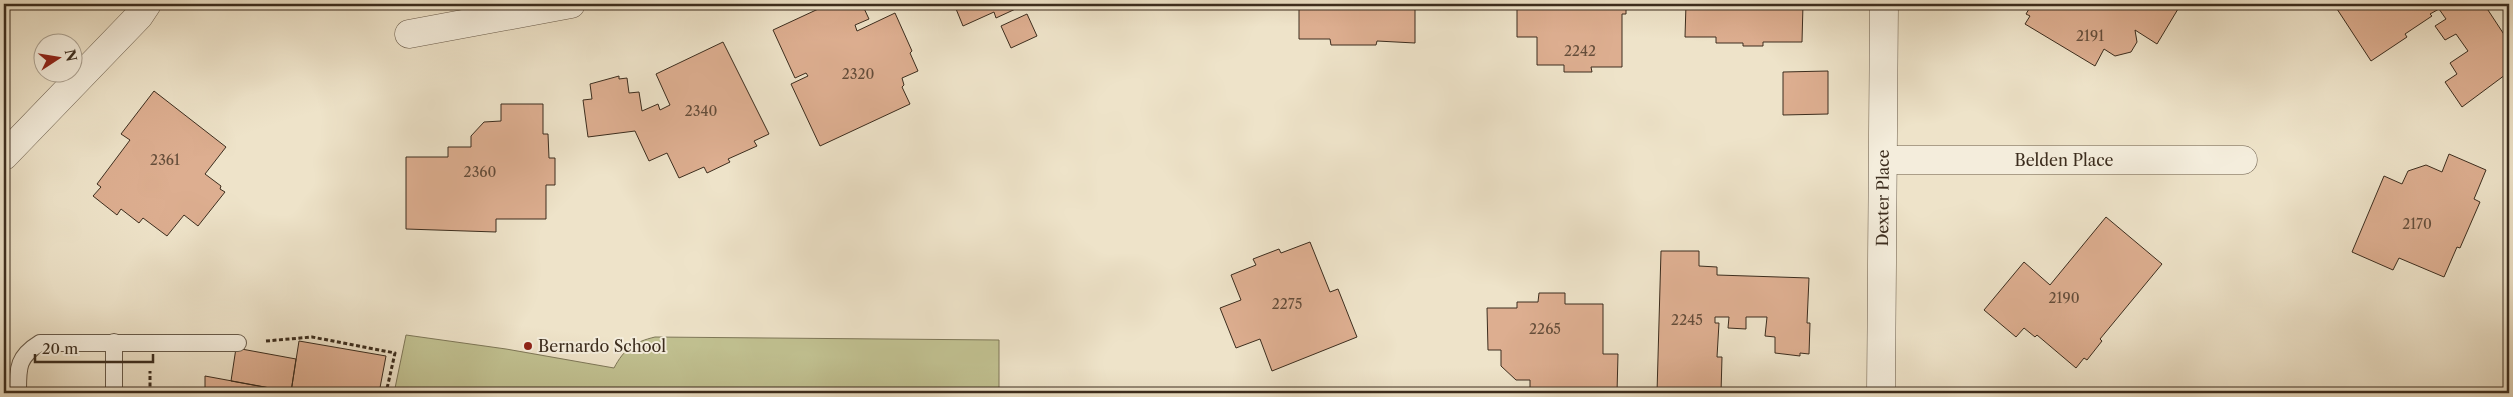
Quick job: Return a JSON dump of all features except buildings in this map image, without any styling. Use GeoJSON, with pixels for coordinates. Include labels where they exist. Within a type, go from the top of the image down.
{"type":"FeatureCollection","features":[{"type":"Feature","properties":{"kind":"street"},"geometry":{"type":"LineString","coordinates":[[4,156],[139,16],[147,4]]}},
{"type":"Feature","properties":{"kind":"street"},"geometry":{"type":"LineString","coordinates":[[409,34],[571,4]]}},
{"type":"Feature","properties":{"kind":"street","name":"Dexter Place"},"geometry":{"type":"LineString","coordinates":[[1881,393],[1884,4]]}},
{"type":"Feature","properties":{"kind":"street","name":"Belden Place"},"geometry":{"type":"LineString","coordinates":[[1884,160],[2243,160]]}},
{"type":"Feature","properties":{"kind":"lane"},"geometry":{"type":"LineString","coordinates":[[114,342],[114,393]]}},
{"type":"Feature","properties":{"kind":"lane"},"geometry":{"type":"LineString","coordinates":[[18,393],[18,365],[27,351],[40,343],[238,342]]}},
{"type":"Feature","properties":{"kind":"path"},"geometry":{"type":"LineString","coordinates":[[238,342],[312,337],[395,353],[386,393]]}},
{"type":"Feature","properties":{"kind":"path"},"geometry":{"type":"LineString","coordinates":[[150,370],[150,393]]}},
{"type":"Feature","properties":{"kind":"green space"},"geometry":{"type":"Polygon","coordinates":[[[406,335],[506,349],[614,368],[630,347],[655,337],[999,340],[999,393],[394,393],[406,335]]]}},
{"type":"Feature","properties":{"kind":"place","name":"Bernardo School"},"geometry":{"type":"Point","coordinates":[528,346]}}]}
